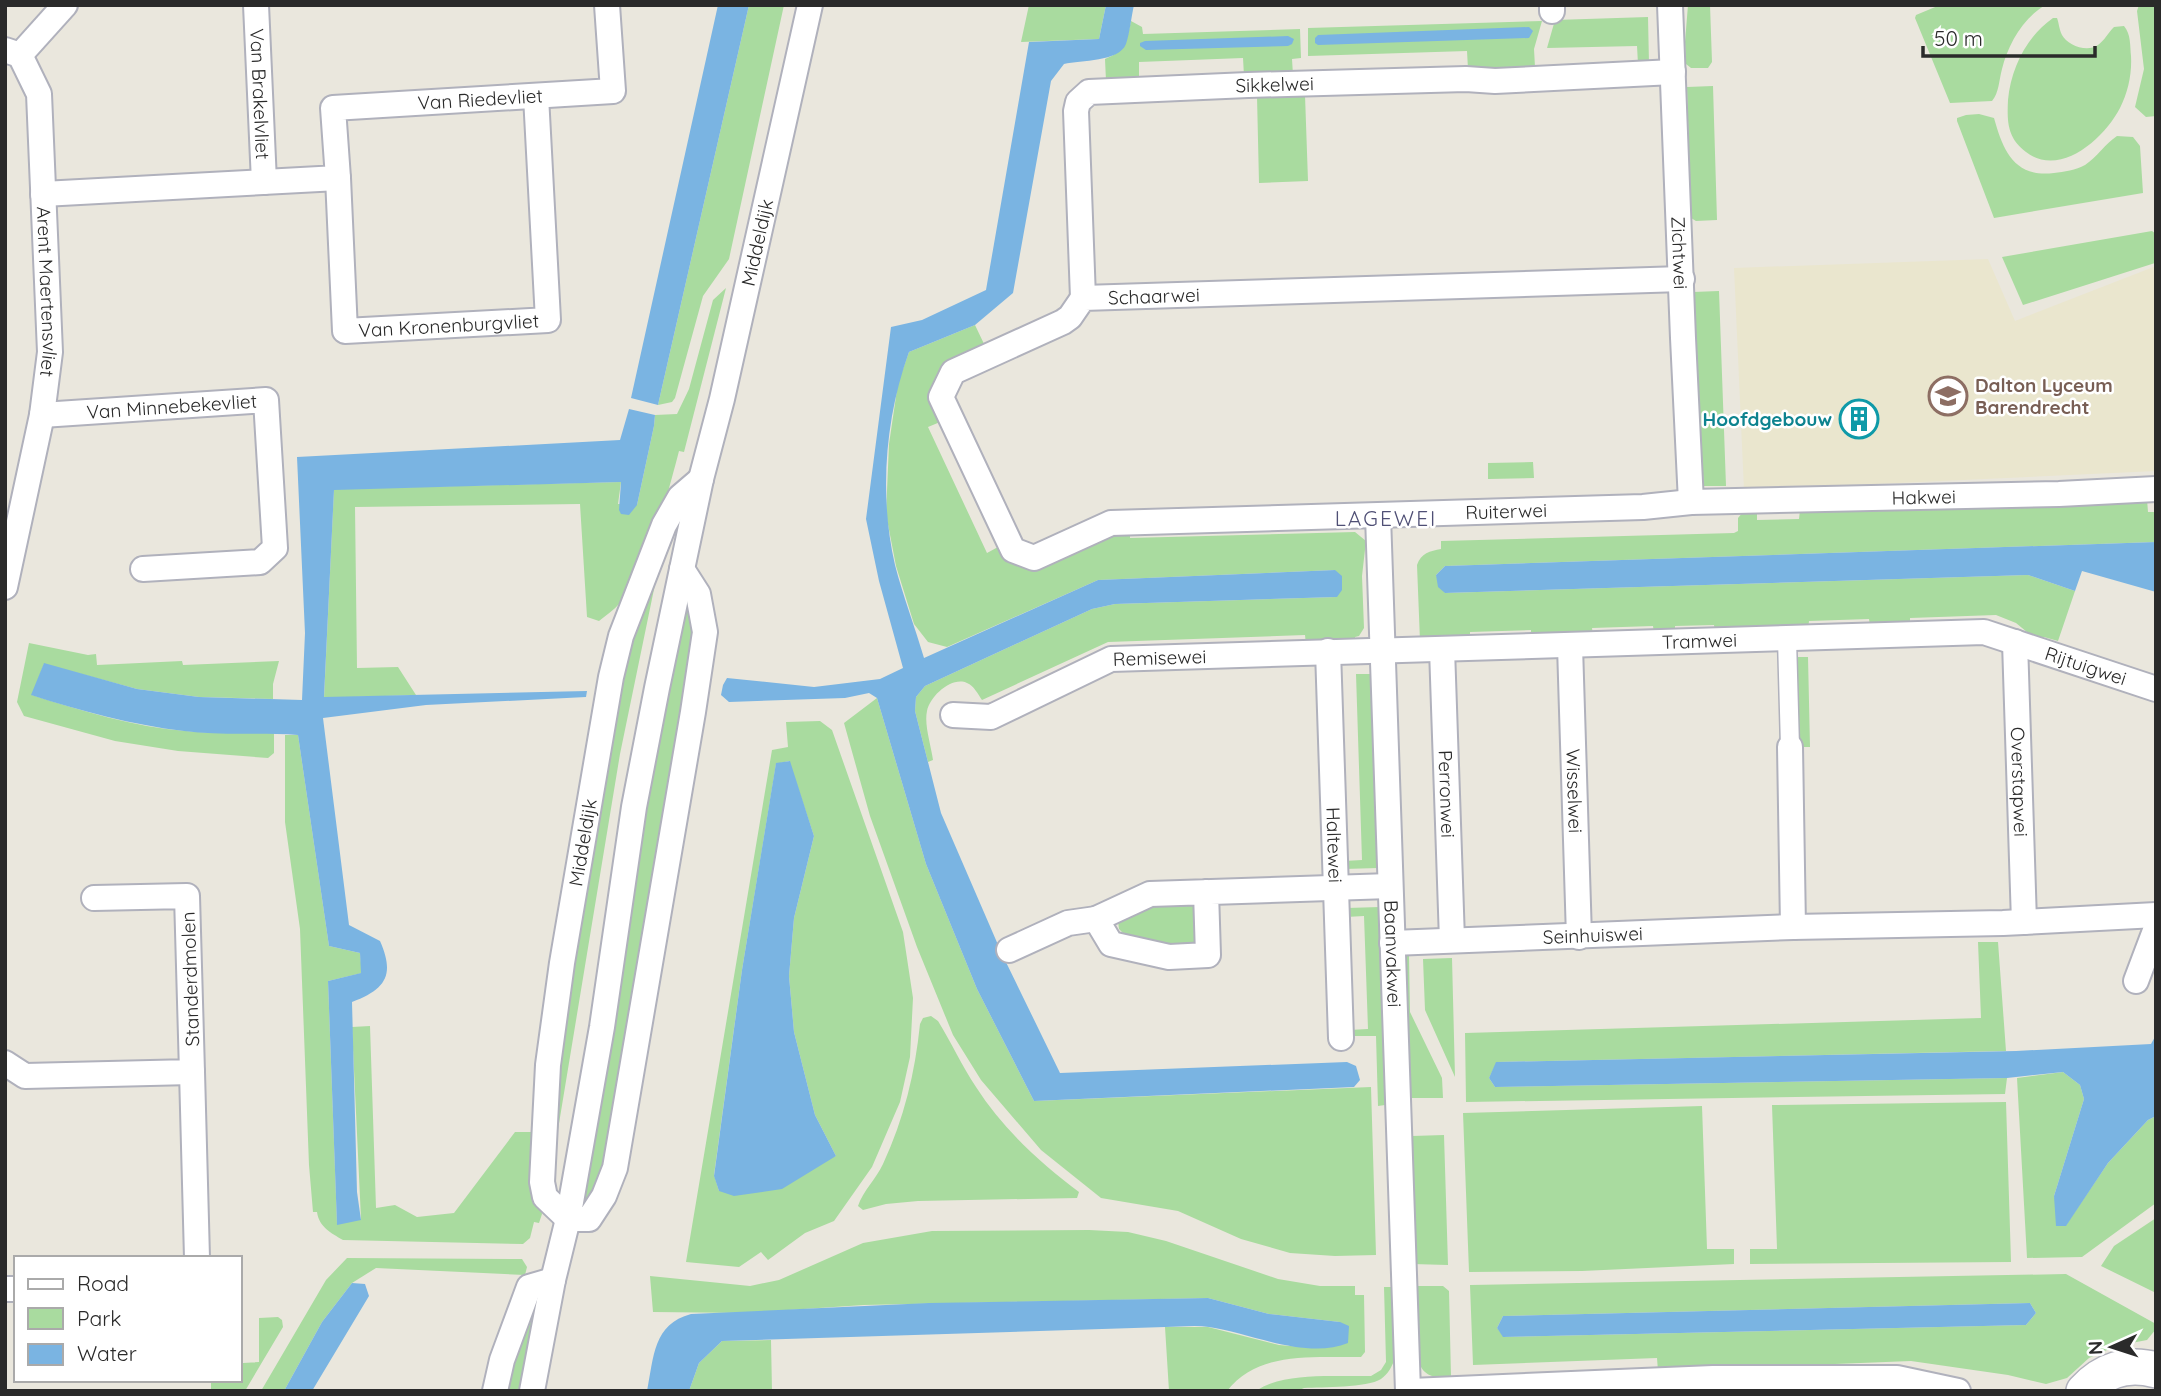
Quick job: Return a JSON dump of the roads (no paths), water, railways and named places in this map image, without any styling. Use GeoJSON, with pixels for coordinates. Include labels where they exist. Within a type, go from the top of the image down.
{"type":"FeatureCollection","features":[{"type":"Feature","properties":{"kind":"main road"},"geometry":{"type":"LineString","coordinates":[[2084,1391],[2100,1377],[2120,1368],[2155,1367]]}},
{"type":"Feature","properties":{"kind":"street"},"geometry":{"type":"LineString","coordinates":[[13,52],[65,5]]}},
{"type":"Feature","properties":{"kind":"street","name":"Van Brakelvliet"},"geometry":{"type":"LineString","coordinates":[[256,5],[264,182]]}},
{"type":"Feature","properties":{"kind":"street","name":"Van Riedevliet"},"geometry":{"type":"LineString","coordinates":[[341,239],[333,108],[612,91],[607,5]]}},
{"type":"Feature","properties":{"kind":"street","name":"Middeldijk"},"geometry":{"type":"LineString","coordinates":[[532,1391],[568,1219],[602,1027],[634,807],[701,479],[722,399],[810,5]]}},
{"type":"Feature","properties":{"kind":"street","name":"Zichtwei"},"geometry":{"type":"LineString","coordinates":[[1670,5],[1691,502]]}},
{"type":"Feature","properties":{"kind":"street","name":"Arent Maertensvliet"},"geometry":{"type":"LineString","coordinates":[[5,587],[42,415],[50,352],[39,94],[13,52]]}},
{"type":"Feature","properties":{"kind":"street","name":"Sikkelwei"},"geometry":{"type":"LineString","coordinates":[[1083,298],[1076,111],[1078,102],[1089,92],[1272,84],[1466,79],[1495,81],[1673,72]]}},
{"type":"Feature","properties":{"kind":"street","name":"Van Kronenburgvliet"},"geometry":{"type":"LineString","coordinates":[[341,239],[345,331],[548,320],[536,96]]}},
{"type":"Feature","properties":{"kind":"street"},"geometry":{"type":"LineString","coordinates":[[43,194],[338,178]]}},
{"type":"Feature","properties":{"kind":"street","name":"Schaarwei"},"geometry":{"type":"LineString","coordinates":[[1111,523],[1034,558],[1013,550],[941,397],[953,372],[1063,322],[1070,317],[1083,298],[1682,279]]}},
{"type":"Feature","properties":{"kind":"street","name":"Van Minnebekevliet"},"geometry":{"type":"LineString","coordinates":[[42,415],[266,400],[275,548],[260,562],[143,569]]}},
{"type":"Feature","properties":{"kind":"street","name":"Middeldijk"},"geometry":{"type":"LineString","coordinates":[[568,1219],[545,1197],[542,1182],[548,1065],[562,963],[611,677],[621,636],[664,525],[680,497],[701,479]]}},
{"type":"Feature","properties":{"kind":"street","name":"Hakwei"},"geometry":{"type":"LineString","coordinates":[[1691,502],[2156,489]]}},
{"type":"Feature","properties":{"kind":"street","name":"Ruiterwei"},"geometry":{"type":"LineString","coordinates":[[1111,523],[1643,507],[1691,502]]}},
{"type":"Feature","properties":{"kind":"street","name":"Baanvakwei"},"geometry":{"type":"LineString","coordinates":[[1378,516],[1409,1391]]}},
{"type":"Feature","properties":{"kind":"street"},"geometry":{"type":"LineString","coordinates":[[568,1219],[589,1219],[604,1196],[615,1167],[694,712],[705,632],[698,594],[682,569]]}},
{"type":"Feature","properties":{"kind":"street","name":"Tramwei"},"geometry":{"type":"LineString","coordinates":[[1382,649],[1570,646],[1984,632],[2015,642]]}},
{"type":"Feature","properties":{"kind":"street"},"geometry":{"type":"LineString","coordinates":[[1787,639],[1793,927]]}},
{"type":"Feature","properties":{"kind":"street","name":"Rijtuigwei"},"geometry":{"type":"LineString","coordinates":[[2015,642],[2156,689]]}},
{"type":"Feature","properties":{"kind":"street","name":"Overstapwei"},"geometry":{"type":"LineString","coordinates":[[2015,642],[2024,922]]}},
{"type":"Feature","properties":{"kind":"street","name":"Wisselwei"},"geometry":{"type":"LineString","coordinates":[[1570,646],[1580,937]]}},
{"type":"Feature","properties":{"kind":"street","name":"Remisewei"},"geometry":{"type":"LineString","coordinates":[[953,715],[991,717],[1111,659],[1382,649]]}},
{"type":"Feature","properties":{"kind":"street","name":"Perronwei"},"geometry":{"type":"LineString","coordinates":[[1442,649],[1452,940]]}},
{"type":"Feature","properties":{"kind":"street","name":"Haltewei"},"geometry":{"type":"LineString","coordinates":[[1328,651],[1341,1038]]}},
{"type":"Feature","properties":{"kind":"street"},"geometry":{"type":"LineString","coordinates":[[1009,950],[1068,923],[1096,919],[1150,894],[1390,886]]}},
{"type":"Feature","properties":{"kind":"street"},"geometry":{"type":"LineString","coordinates":[[1096,919],[1111,943],[1169,957],[1208,955],[1206,892]]}},
{"type":"Feature","properties":{"kind":"street","name":"Standerdmolen"},"geometry":{"type":"LineString","coordinates":[[93,898],[187,896],[197,1256]]}},
{"type":"Feature","properties":{"kind":"street"},"geometry":{"type":"LineString","coordinates":[[2024,922],[2156,915]]}},
{"type":"Feature","properties":{"kind":"street","name":"Seinhuiswei"},"geometry":{"type":"LineString","coordinates":[[1392,943],[1793,927],[2024,922]]}},
{"type":"Feature","properties":{"kind":"street"},"geometry":{"type":"LineString","coordinates":[[2136,981],[2156,928]]}},
{"type":"Feature","properties":{"kind":"street","name":"Standerdmolen"},"geometry":{"type":"LineString","coordinates":[[5,1063],[25,1076],[192,1072]]}},
{"type":"Feature","properties":{"kind":"street"},"geometry":{"type":"LineString","coordinates":[[495,1391],[502,1360],[529,1287],[554,1280]]}},
{"type":"Feature","properties":{"kind":"street"},"geometry":{"type":"LineString","coordinates":[[1409,1391],[1897,1378],[1958,1391]]}},
{"type":"Feature","properties":{"kind":"water"},"geometry":{"type":"Polygon","coordinates":[[[718,5],[749,5],[658,405],[631,398],[718,5]]]}},
{"type":"Feature","properties":{"kind":"water"},"geometry":{"type":"Polygon","coordinates":[[[1106,5],[1134,5],[1129,35],[1122,50],[1116,54],[1064,64],[1051,81],[1013,293],[975,325],[909,352],[901,377],[894,403],[887,457],[887,512],[895,565],[924,658],[1098,580],[1335,570],[1342,576],[1342,590],[1337,597],[1115,604],[1092,609],[925,686],[916,697],[915,711],[941,813],[1002,954],[1060,1073],[1347,1062],[1356,1066],[1360,1080],[1354,1087],[1034,1101],[977,989],[926,864],[877,698],[869,693],[845,698],[729,702],[721,695],[727,678],[814,687],[880,679],[903,668],[879,581],[866,519],[891,327],[922,320],[986,290],[1029,42],[1099,39],[1106,5]]]}},
{"type":"Feature","properties":{"kind":"water"},"geometry":{"type":"Polygon","coordinates":[[[1529,27],[1533,31],[1529,38],[1315,43],[1318,35],[1529,27]]]}},
{"type":"Feature","properties":{"kind":"water"},"geometry":{"type":"Polygon","coordinates":[[[1288,36],[1294,39],[1288,46],[1146,50],[1140,46],[1140,43],[1145,41],[1288,36]]]}},
{"type":"Feature","properties":{"kind":"water"},"geometry":{"type":"Polygon","coordinates":[[[629,409],[655,415],[637,505],[629,515],[621,514],[619,510],[621,482],[334,490],[324,697],[587,691],[586,697],[426,705],[323,718],[349,925],[380,941],[387,963],[387,972],[380,986],[352,1002],[357,1192],[361,1220],[337,1225],[328,981],[361,973],[360,953],[329,946],[298,735],[213,733],[165,728],[107,717],[31,695],[44,663],[137,689],[199,697],[302,700],[305,633],[297,457],[620,440],[629,409]]]}},
{"type":"Feature","properties":{"kind":"water"},"geometry":{"type":"Polygon","coordinates":[[[2156,542],[2156,592],[2082,571],[2075,591],[2028,575],[1445,593],[1438,587],[1436,575],[1445,566],[2156,542]]]}},
{"type":"Feature","properties":{"kind":"water"},"geometry":{"type":"Polygon","coordinates":[[[790,761],[814,836],[794,918],[789,976],[794,1032],[815,1115],[836,1156],[782,1189],[734,1196],[719,1191],[714,1176],[742,970],[776,763],[790,761]]]}},
{"type":"Feature","properties":{"kind":"water"},"geometry":{"type":"Polygon","coordinates":[[[2156,1035],[2156,1116],[2148,1120],[2108,1163],[2066,1226],[2056,1226],[2054,1196],[2084,1099],[2080,1085],[2063,1072],[2007,1078],[1495,1087],[1489,1078],[1496,1062],[2016,1051],[2151,1044],[2156,1035]]]}},
{"type":"Feature","properties":{"kind":"water"},"geometry":{"type":"Polygon","coordinates":[[[352,1283],[365,1284],[369,1296],[312,1391],[284,1391],[322,1322],[352,1283]]]}},
{"type":"Feature","properties":{"kind":"water"},"geometry":{"type":"Polygon","coordinates":[[[1208,1298],[1269,1314],[1340,1322],[1349,1326],[1348,1343],[1315,1349],[1193,1326],[722,1341],[699,1363],[689,1391],[647,1391],[654,1354],[662,1334],[669,1325],[691,1314],[929,1303],[1208,1298]]]}},
{"type":"Feature","properties":{"kind":"water"},"geometry":{"type":"Polygon","coordinates":[[[2030,1303],[2036,1313],[2026,1325],[1503,1337],[1497,1328],[1503,1316],[2030,1303]]]}},
{"type":"Feature","properties":{"kind":"place","name":"Dalton Lyceum Barendrecht"},"geometry":{"type":"Point","coordinates":[1948,396]}},
{"type":"Feature","properties":{"kind":"place","name":"Hoofdgebouw"},"geometry":{"type":"Point","coordinates":[1859,419]}},
{"type":"Feature","properties":{"kind":"district","name":"LAGEWEI"},"geometry":{"type":"Point","coordinates":[1386,519]}}]}
